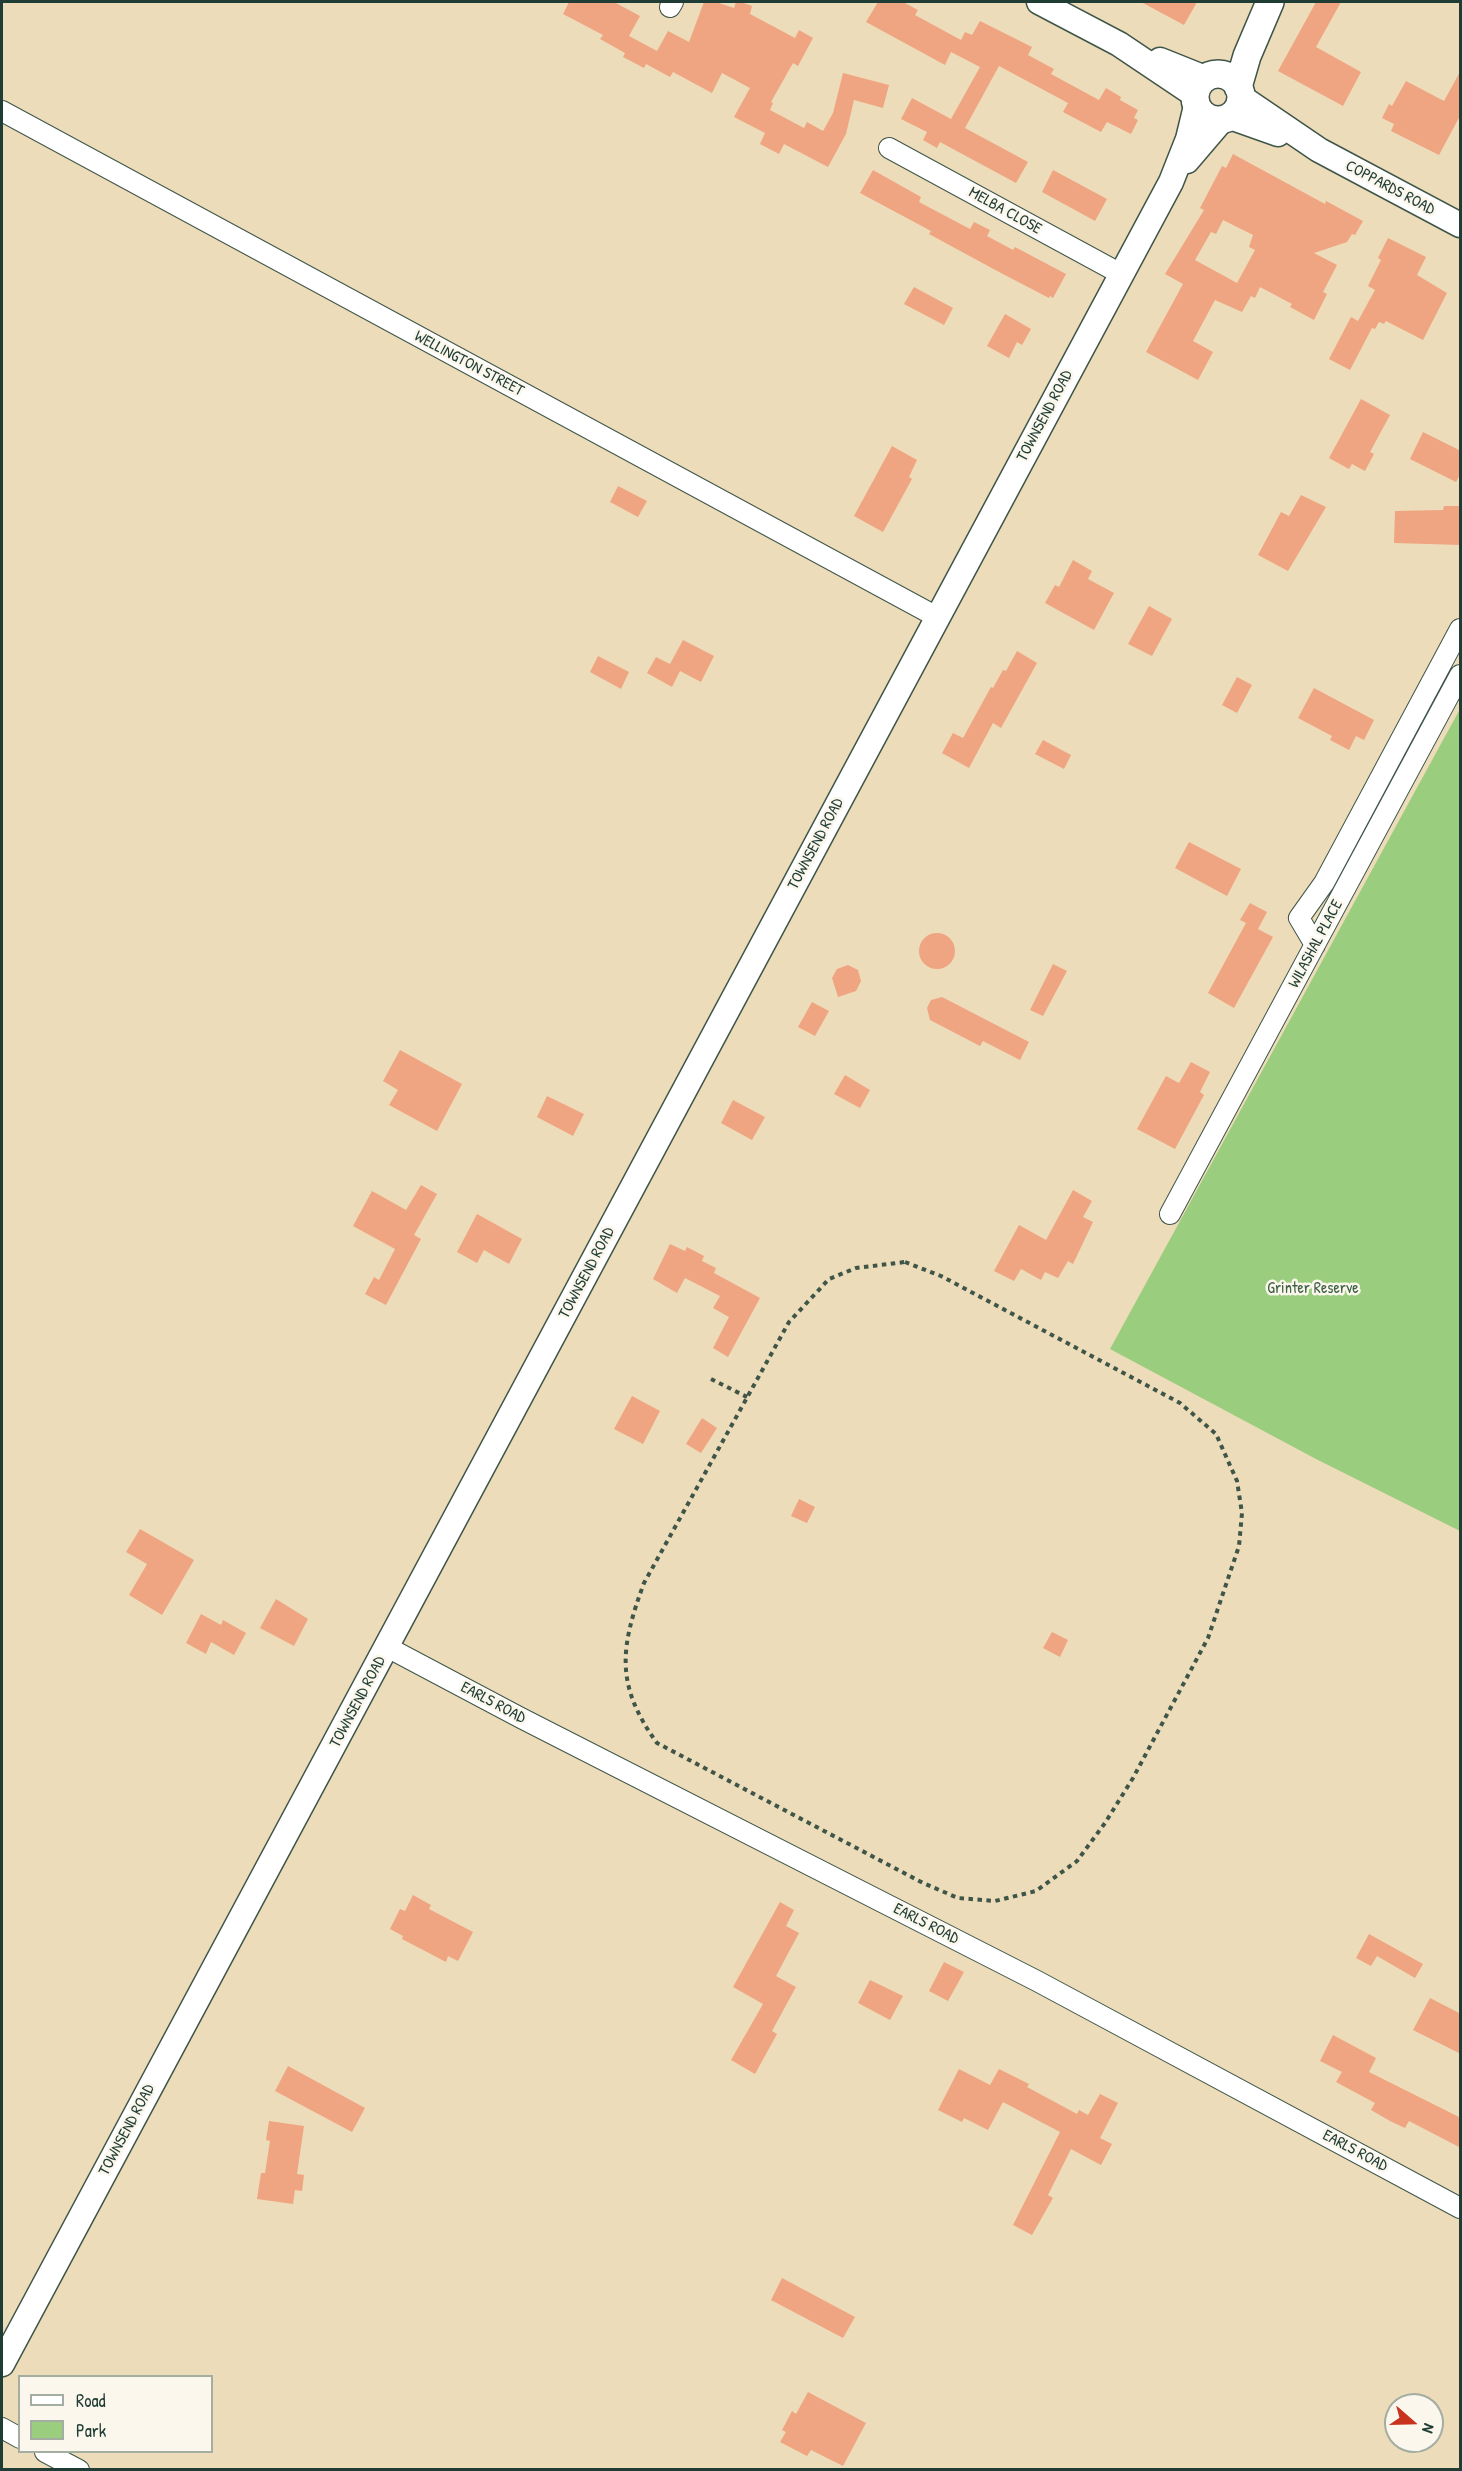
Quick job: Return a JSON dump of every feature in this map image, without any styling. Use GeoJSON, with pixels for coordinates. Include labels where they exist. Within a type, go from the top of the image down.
{"type":"FeatureCollection","features":[{"type":"Feature","properties":{"kind":"main road","name":"TOWNSEND ROAD"},"geometry":{"type":"LineString","coordinates":[[1203,88],[1266,8]]}},
{"type":"Feature","properties":{"kind":"main road","name":"TOWNSEND ROAD"},"geometry":{"type":"LineString","coordinates":[[1233,105],[1245,60],[1266,8]]}},
{"type":"Feature","properties":{"kind":"main road"},"geometry":{"type":"LineString","coordinates":[[1229,77],[1233,105],[1207,118],[1203,88],[1229,77]]}},
{"type":"Feature","properties":{"kind":"street"},"geometry":{"type":"LineString","coordinates":[[1039,2],[1203,88]]}},
{"type":"Feature","properties":{"kind":"street","name":"TOWNSEND ROAD"},"geometry":{"type":"LineString","coordinates":[[2,2364],[1171,182],[1188,139],[1203,88]]}},
{"type":"Feature","properties":{"kind":"street","name":"TOWNSEND ROAD"},"geometry":{"type":"LineString","coordinates":[[1171,182],[1201,141],[1233,105]]}},
{"type":"Feature","properties":{"kind":"street","name":"COPPARDS ROAD"},"geometry":{"type":"LineString","coordinates":[[1233,105],[1461,225]]}},
{"type":"Feature","properties":{"kind":"street","name":"WELLINGTON STREET"},"geometry":{"type":"LineString","coordinates":[[2,111],[937,616]]}},
{"type":"Feature","properties":{"kind":"street","name":"MELBA CLOSE"},"geometry":{"type":"LineString","coordinates":[[889,148],[1121,274]]}},
{"type":"Feature","properties":{"kind":"street"},"geometry":{"type":"LineString","coordinates":[[1315,945],[1299,918],[1324,883],[1461,629]]}},
{"type":"Feature","properties":{"kind":"street","name":"WILASHAL PLACE"},"geometry":{"type":"LineString","coordinates":[[1170,1214],[1461,675]]}},
{"type":"Feature","properties":{"kind":"street","name":"EARLS ROAD"},"geometry":{"type":"LineString","coordinates":[[387,1647],[1037,1981],[1461,2208]]}},
{"type":"Feature","properties":{"kind":"street"},"geometry":{"type":"LineString","coordinates":[[2,2428],[18,2437]]}},
{"type":"Feature","properties":{"kind":"street"},"geometry":{"type":"LineString","coordinates":[[49,2453],[79,2469]]}},
{"type":"Feature","properties":{"kind":"path"},"geometry":{"type":"LineString","coordinates":[[905,1262],[941,1276],[1180,1403],[1216,1434],[1237,1481],[1242,1513],[1239,1546],[1208,1638],[1133,1778],[1105,1823],[1077,1861],[1036,1891],[995,1901],[958,1898],[923,1883],[657,1743],[640,1720],[628,1690],[625,1655],[629,1623],[644,1583],[747,1397],[789,1322],[829,1279],[856,1268],[905,1262]]}},
{"type":"Feature","properties":{"kind":"path"},"geometry":{"type":"LineString","coordinates":[[711,1379],[747,1397]]}},
{"type":"Feature","properties":{"kind":"green space","name":"Grinter Reserve"},"geometry":{"type":"Polygon","coordinates":[[[1460,709],[1460,1531],[1316,1459],[1110,1349],[1460,709]]]}},
{"type":"Feature","properties":{"kind":"building"},"geometry":{"type":"Polygon","coordinates":[[[569,2],[614,2],[640,16],[629,36],[657,51],[668,31],[689,42],[704,2],[716,2],[734,8],[736,2],[741,2],[752,6],[750,14],[795,38],[799,30],[813,38],[798,66],[793,63],[771,102],[773,103],[770,110],[804,128],[807,122],[823,131],[833,113],[843,73],[889,85],[883,108],[854,100],[846,134],[828,167],[784,144],[779,154],[760,144],[765,133],[734,117],[750,88],[722,73],[712,93],[673,72],[670,77],[646,64],[644,68],[623,57],[625,53],[600,39],[603,35],[563,14],[569,2]]]}},
{"type":"Feature","properties":{"kind":"building"},"geometry":{"type":"Polygon","coordinates":[[[878,2],[903,2],[918,10],[915,15],[961,40],[965,32],[972,35],[980,21],[1032,47],[1028,55],[1054,69],[1051,74],[1099,100],[1106,88],[1121,97],[1120,100],[1138,110],[1134,118],[1138,120],[1131,134],[1107,122],[1101,132],[1063,112],[1068,103],[999,66],[965,128],[1028,162],[1016,183],[940,142],[937,148],[923,140],[927,132],[901,119],[912,98],[951,119],[980,67],[951,52],[945,65],[866,22],[878,2]]]}},
{"type":"Feature","properties":{"kind":"building"},"geometry":{"type":"Polygon","coordinates":[[[1141,2],[1197,2],[1184,25],[1141,2]]]}},
{"type":"Feature","properties":{"kind":"building"},"geometry":{"type":"Polygon","coordinates":[[[1316,2],[1341,2],[1316,47],[1361,72],[1343,106],[1278,71],[1316,2]]]}},
{"type":"Feature","properties":{"kind":"building"},"geometry":{"type":"Polygon","coordinates":[[[1461,70],[1461,114],[1439,155],[1391,131],[1394,124],[1382,118],[1389,104],[1392,106],[1406,81],[1444,101],[1461,70]]]}},
{"type":"Feature","properties":{"kind":"building"},"geometry":{"type":"Polygon","coordinates":[[[1233,154],[1325,204],[1326,201],[1363,221],[1355,235],[1352,234],[1347,242],[1314,253],[1337,265],[1323,292],[1327,294],[1314,320],[1290,307],[1292,304],[1260,287],[1255,298],[1251,296],[1242,312],[1215,300],[1193,341],[1213,352],[1198,380],[1146,352],[1183,284],[1165,274],[1204,210],[1200,208],[1222,166],[1226,168],[1233,154]],[[1223,220],[1216,234],[1211,232],[1195,260],[1237,283],[1255,250],[1249,247],[1253,235],[1223,220]]]}},
{"type":"Feature","properties":{"kind":"building"},"geometry":{"type":"Polygon","coordinates":[[[873,170],[921,197],[919,202],[970,229],[974,222],[990,230],[987,236],[1013,250],[1015,247],[1066,274],[1053,298],[1050,296],[1049,298],[929,234],[931,231],[860,193],[873,170]]]}},
{"type":"Feature","properties":{"kind":"building"},"geometry":{"type":"Polygon","coordinates":[[[1053,170],[1107,199],[1095,221],[1042,192],[1053,170]]]}},
{"type":"Feature","properties":{"kind":"building"},"geometry":{"type":"Polygon","coordinates":[[[1388,238],[1426,257],[1417,275],[1447,293],[1423,340],[1386,321],[1384,324],[1379,322],[1375,329],[1372,328],[1350,370],[1329,359],[1351,317],[1358,321],[1375,290],[1368,286],[1381,260],[1378,258],[1388,238]]]}},
{"type":"Feature","properties":{"kind":"building"},"geometry":{"type":"Polygon","coordinates":[[[914,287],[953,308],[944,325],[904,304],[914,287]]]}},
{"type":"Feature","properties":{"kind":"building"},"geometry":{"type":"Polygon","coordinates":[[[1005,314],[1031,329],[1022,345],[1017,342],[1009,358],[987,346],[1005,314]]]}},
{"type":"Feature","properties":{"kind":"building"},"geometry":{"type":"Polygon","coordinates":[[[1361,399],[1390,415],[1370,452],[1374,454],[1365,471],[1352,464],[1349,469],[1329,458],[1361,399]]]}},
{"type":"Feature","properties":{"kind":"building"},"geometry":{"type":"Polygon","coordinates":[[[1423,432],[1461,451],[1461,473],[1456,482],[1410,459],[1423,432]]]}},
{"type":"Feature","properties":{"kind":"building"},"geometry":{"type":"Polygon","coordinates":[[[892,446],[917,460],[909,477],[912,479],[883,532],[854,516],[892,446]]]}},
{"type":"Feature","properties":{"kind":"building"},"geometry":{"type":"Polygon","coordinates":[[[618,486],[647,501],[638,517],[610,502],[618,486]]]}},
{"type":"Feature","properties":{"kind":"building"},"geometry":{"type":"Polygon","coordinates":[[[1301,495],[1326,507],[1288,571],[1258,555],[1281,512],[1289,516],[1301,495]]]}},
{"type":"Feature","properties":{"kind":"building"},"geometry":{"type":"Polygon","coordinates":[[[1444,506],[1461,506],[1461,545],[1394,543],[1395,511],[1443,510],[1444,506]]]}},
{"type":"Feature","properties":{"kind":"building"},"geometry":{"type":"Polygon","coordinates":[[[1073,560],[1092,571],[1088,579],[1114,593],[1094,630],[1045,603],[1055,585],[1059,587],[1073,560]]]}},
{"type":"Feature","properties":{"kind":"building"},"geometry":{"type":"Polygon","coordinates":[[[1149,606],[1172,619],[1152,656],[1128,644],[1149,606]]]}},
{"type":"Feature","properties":{"kind":"building"},"geometry":{"type":"Polygon","coordinates":[[[683,640],[714,656],[701,682],[680,671],[672,687],[647,673],[656,657],[670,664],[683,640]]]}},
{"type":"Feature","properties":{"kind":"building"},"geometry":{"type":"Polygon","coordinates":[[[1017,651],[1037,663],[1001,728],[993,723],[969,768],[942,753],[953,733],[963,738],[991,687],[993,688],[1003,670],[1006,671],[1017,651]]]}},
{"type":"Feature","properties":{"kind":"building"},"geometry":{"type":"Polygon","coordinates":[[[598,656],[629,672],[621,689],[590,672],[598,656]]]}},
{"type":"Feature","properties":{"kind":"building"},"geometry":{"type":"Polygon","coordinates":[[[1237,677],[1252,685],[1237,713],[1222,705],[1237,677]]]}},
{"type":"Feature","properties":{"kind":"building"},"geometry":{"type":"Polygon","coordinates":[[[1314,688],[1374,720],[1364,740],[1356,736],[1349,750],[1330,740],[1332,736],[1298,718],[1314,688]]]}},
{"type":"Feature","properties":{"kind":"building"},"geometry":{"type":"Polygon","coordinates":[[[1043,740],[1071,755],[1064,769],[1035,754],[1043,740]]]}},
{"type":"Feature","properties":{"kind":"building"},"geometry":{"type":"Polygon","coordinates":[[[1189,842],[1241,869],[1227,896],[1175,868],[1189,842]]]}},
{"type":"Feature","properties":{"kind":"building"},"geometry":{"type":"Polygon","coordinates":[[[1250,903],[1267,912],[1258,929],[1273,937],[1234,1008],[1208,993],[1246,923],[1240,920],[1250,903]]]}},
{"type":"Feature","properties":{"kind":"building"},"geometry":{"type":"Polygon","coordinates":[[[937,933],[950,938],[955,951],[950,964],[937,969],[924,964],[919,951],[924,938],[937,933]]]}},
{"type":"Feature","properties":{"kind":"building"},"geometry":{"type":"Polygon","coordinates":[[[1053,964],[1067,971],[1043,1016],[1030,1010],[1053,964]]]}},
{"type":"Feature","properties":{"kind":"building"},"geometry":{"type":"Polygon","coordinates":[[[848,965],[858,970],[861,981],[856,991],[838,997],[832,978],[837,969],[848,965]]]}},
{"type":"Feature","properties":{"kind":"building"},"geometry":{"type":"Polygon","coordinates":[[[942,997],[1029,1042],[1020,1060],[983,1041],[980,1046],[930,1020],[927,1008],[931,1000],[942,997]]]}},
{"type":"Feature","properties":{"kind":"building"},"geometry":{"type":"Polygon","coordinates":[[[812,1002],[829,1011],[815,1036],[798,1027],[812,1002]]]}},
{"type":"Feature","properties":{"kind":"building"},"geometry":{"type":"Polygon","coordinates":[[[400,1050],[462,1084],[437,1131],[389,1105],[398,1090],[383,1081],[400,1050]]]}},
{"type":"Feature","properties":{"kind":"building"},"geometry":{"type":"Polygon","coordinates":[[[1191,1062],[1210,1072],[1200,1092],[1204,1095],[1175,1149],[1137,1129],[1166,1076],[1179,1083],[1191,1062]]]}},
{"type":"Feature","properties":{"kind":"building"},"geometry":{"type":"Polygon","coordinates":[[[845,1075],[870,1090],[860,1108],[834,1094],[845,1075]]]}},
{"type":"Feature","properties":{"kind":"building"},"geometry":{"type":"Polygon","coordinates":[[[547,1096],[584,1114],[573,1136],[537,1117],[547,1096]]]}},
{"type":"Feature","properties":{"kind":"building"},"geometry":{"type":"Polygon","coordinates":[[[733,1100],[765,1117],[752,1140],[721,1123],[733,1100]]]}},
{"type":"Feature","properties":{"kind":"building"},"geometry":{"type":"Polygon","coordinates":[[[421,1185],[437,1194],[414,1235],[421,1239],[386,1305],[365,1294],[374,1277],[379,1280],[395,1249],[353,1226],[372,1191],[406,1210],[421,1185]]]}},
{"type":"Feature","properties":{"kind":"building"},"geometry":{"type":"Polygon","coordinates":[[[1073,1190],[1092,1201],[1083,1217],[1093,1222],[1073,1264],[1068,1261],[1058,1278],[1045,1272],[1041,1280],[1021,1269],[1014,1281],[994,1271],[1019,1225],[1046,1240],[1073,1190]]]}},
{"type":"Feature","properties":{"kind":"building"},"geometry":{"type":"Polygon","coordinates":[[[477,1214],[522,1239],[509,1264],[484,1250],[477,1263],[457,1252],[477,1214]]]}},
{"type":"Feature","properties":{"kind":"building"},"geometry":{"type":"Polygon","coordinates":[[[670,1244],[685,1251],[687,1247],[704,1256],[702,1261],[716,1268],[714,1273],[760,1298],[728,1357],[713,1348],[729,1317],[713,1308],[720,1296],[685,1278],[677,1293],[653,1279],[670,1244]]]}},
{"type":"Feature","properties":{"kind":"building"},"geometry":{"type":"Polygon","coordinates":[[[632,1396],[660,1411],[643,1444],[614,1429],[632,1396]]]}},
{"type":"Feature","properties":{"kind":"building"},"geometry":{"type":"Polygon","coordinates":[[[702,1418],[717,1428],[701,1453],[686,1444],[702,1418]]]}},
{"type":"Feature","properties":{"kind":"building"},"geometry":{"type":"Polygon","coordinates":[[[799,1499],[815,1507],[807,1523],[791,1516],[799,1499]]]}},
{"type":"Feature","properties":{"kind":"building"},"geometry":{"type":"Polygon","coordinates":[[[140,1529],[194,1560],[162,1615],[129,1595],[147,1564],[126,1552],[140,1529]]]}},
{"type":"Feature","properties":{"kind":"building"},"geometry":{"type":"Polygon","coordinates":[[[276,1599],[308,1619],[294,1646],[260,1628],[276,1599]]]}},
{"type":"Feature","properties":{"kind":"building"},"geometry":{"type":"Polygon","coordinates":[[[201,1614],[221,1625],[223,1620],[246,1633],[234,1655],[211,1642],[206,1654],[186,1643],[201,1614]]]}},
{"type":"Feature","properties":{"kind":"building"},"geometry":{"type":"Polygon","coordinates":[[[1052,1632],[1068,1640],[1060,1657],[1043,1648],[1052,1632]]]}},
{"type":"Feature","properties":{"kind":"building"},"geometry":{"type":"Polygon","coordinates":[[[413,1895],[431,1905],[429,1909],[473,1932],[458,1961],[448,1956],[446,1962],[402,1939],[403,1936],[390,1929],[400,1909],[405,1911],[413,1895]]]}},
{"type":"Feature","properties":{"kind":"building"},"geometry":{"type":"Polygon","coordinates":[[[780,1902],[794,1910],[786,1926],[799,1933],[776,1976],[796,1987],[772,2031],[777,2034],[755,2074],[731,2060],[763,2004],[733,1987],[780,1902]]]}},
{"type":"Feature","properties":{"kind":"building"},"geometry":{"type":"Polygon","coordinates":[[[1369,1934],[1423,1964],[1415,1978],[1377,1956],[1371,1966],[1356,1958],[1369,1934]]]}},
{"type":"Feature","properties":{"kind":"building"},"geometry":{"type":"Polygon","coordinates":[[[944,1962],[964,1972],[948,2001],[929,1991],[944,1962]]]}},
{"type":"Feature","properties":{"kind":"building"},"geometry":{"type":"Polygon","coordinates":[[[870,1980],[903,1996],[890,2020],[858,2003],[870,1980]]]}},
{"type":"Feature","properties":{"kind":"building"},"geometry":{"type":"Polygon","coordinates":[[[1430,1998],[1461,2014],[1461,2054],[1413,2030],[1430,1998]]]}},
{"type":"Feature","properties":{"kind":"building"},"geometry":{"type":"Polygon","coordinates":[[[1333,2035],[1376,2058],[1369,2072],[1461,2118],[1461,2148],[1409,2121],[1405,2128],[1390,2121],[1371,2110],[1375,2103],[1336,2082],[1342,2072],[1320,2061],[1333,2035]]]}},
{"type":"Feature","properties":{"kind":"building"},"geometry":{"type":"Polygon","coordinates":[[[288,2066],[365,2108],[352,2132],[275,2091],[288,2066]]]}},
{"type":"Feature","properties":{"kind":"building"},"geometry":{"type":"Polygon","coordinates":[[[959,2069],[990,2085],[999,2069],[1029,2084],[1027,2087],[1077,2114],[1079,2110],[1088,2115],[1100,2094],[1118,2103],[1100,2138],[1112,2144],[1101,2165],[1071,2149],[1048,2195],[1053,2198],[1032,2235],[1013,2225],[1060,2132],[1003,2102],[988,2130],[964,2118],[962,2122],[938,2110],[959,2069]]]}},
{"type":"Feature","properties":{"kind":"building"},"geometry":{"type":"Polygon","coordinates":[[[269,2121],[304,2126],[297,2174],[304,2175],[302,2191],[295,2190],[293,2204],[257,2199],[261,2173],[265,2173],[270,2141],[266,2140],[269,2121]]]}},
{"type":"Feature","properties":{"kind":"building"},"geometry":{"type":"Polygon","coordinates":[[[782,2278],[855,2317],[843,2338],[771,2300],[782,2278]]]}},
{"type":"Feature","properties":{"kind":"building"},"geometry":{"type":"Polygon","coordinates":[[[808,2392],[866,2423],[843,2466],[811,2450],[807,2456],[780,2442],[786,2432],[782,2430],[792,2411],[796,2414],[808,2392]]]}}]}
